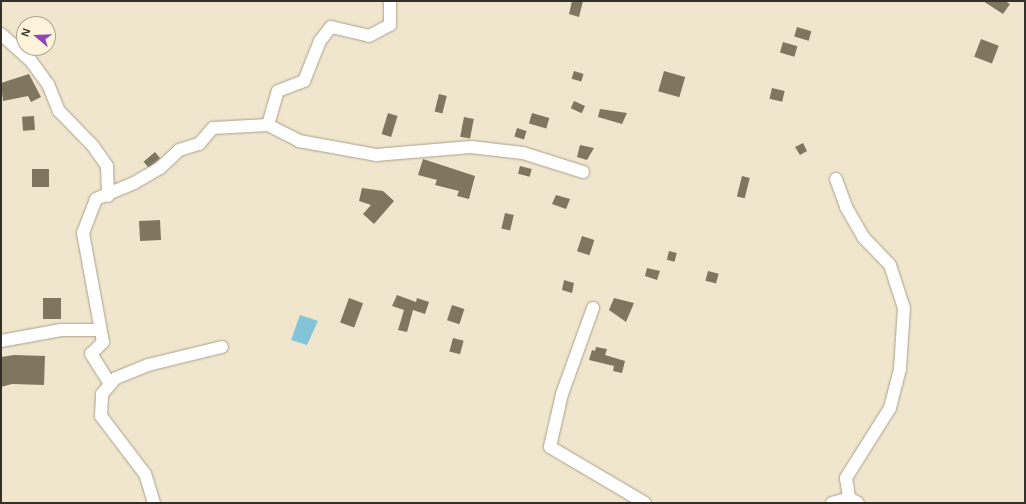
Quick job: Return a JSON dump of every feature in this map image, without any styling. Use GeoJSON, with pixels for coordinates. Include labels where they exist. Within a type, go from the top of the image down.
{"type":"FeatureCollection","features":[{"type":"Feature","properties":{"kind":"street"},"geometry":{"type":"LineString","coordinates":[[268,125],[278,91],[304,82],[320,41],[331,27],[369,36],[390,25],[390,1]]}},
{"type":"Feature","properties":{"kind":"street"},"geometry":{"type":"LineString","coordinates":[[4,37],[31,61],[48,84],[59,111],[89,141],[107,166],[108,196]]}},
{"type":"Feature","properties":{"kind":"street"},"geometry":{"type":"LineString","coordinates":[[110,384],[91,354],[103,342],[83,233],[96,199],[108,196],[160,168],[179,150],[199,144],[214,128],[268,125],[299,141],[376,155],[471,147],[523,152],[583,172]]}},
{"type":"Feature","properties":{"kind":"street"},"geometry":{"type":"LineString","coordinates":[[832,503],[853,500],[846,478],[890,408],[900,370],[904,308],[890,265],[864,238],[846,206],[836,179]]}},
{"type":"Feature","properties":{"kind":"street"},"geometry":{"type":"LineString","coordinates":[[593,308],[562,394],[550,447],[644,503]]}},
{"type":"Feature","properties":{"kind":"street"},"geometry":{"type":"LineString","coordinates":[[1,341],[61,330],[99,330]]}},
{"type":"Feature","properties":{"kind":"street"},"geometry":{"type":"LineString","coordinates":[[154,503],[145,474],[128,457],[101,416],[102,394],[116,378],[148,365],[222,347]]}},
{"type":"Feature","properties":{"kind":"water"},"geometry":{"type":"Polygon","coordinates":[[[300,315],[318,321],[307,345],[291,340],[300,315]]]}},
{"type":"Feature","properties":{"kind":"building"},"geometry":{"type":"Polygon","coordinates":[[[572,1],[583,1],[579,17],[569,14],[572,1]]]}},
{"type":"Feature","properties":{"kind":"building"},"geometry":{"type":"Polygon","coordinates":[[[983,1],[1005,1],[1010,4],[1003,14],[983,1]]]}},
{"type":"Feature","properties":{"kind":"building"},"geometry":{"type":"Polygon","coordinates":[[[797,27],[811,31],[809,41],[794,37],[797,27]]]}},
{"type":"Feature","properties":{"kind":"building"},"geometry":{"type":"Polygon","coordinates":[[[981,39],[999,46],[992,64],[974,57],[981,39]]]}},
{"type":"Feature","properties":{"kind":"building"},"geometry":{"type":"Polygon","coordinates":[[[783,42],[797,46],[794,57],[780,53],[783,42]]]}},
{"type":"Feature","properties":{"kind":"building"},"geometry":{"type":"Polygon","coordinates":[[[574,71],[584,74],[581,82],[572,79],[574,71]]]}},
{"type":"Feature","properties":{"kind":"building"},"geometry":{"type":"Polygon","coordinates":[[[664,71],[685,77],[679,97],[658,91],[664,71]]]}},
{"type":"Feature","properties":{"kind":"building"},"geometry":{"type":"Polygon","coordinates":[[[29,74],[41,97],[31,102],[28,96],[3,101],[1,83],[29,74]]]}},
{"type":"Feature","properties":{"kind":"building"},"geometry":{"type":"Polygon","coordinates":[[[772,88],[785,91],[782,102],[770,99],[772,88]]]}},
{"type":"Feature","properties":{"kind":"building"},"geometry":{"type":"Polygon","coordinates":[[[439,94],[447,96],[442,113],[435,111],[439,94]]]}},
{"type":"Feature","properties":{"kind":"building"},"geometry":{"type":"Polygon","coordinates":[[[574,101],[585,106],[582,113],[571,108],[574,101]]]}},
{"type":"Feature","properties":{"kind":"building"},"geometry":{"type":"Polygon","coordinates":[[[600,109],[627,113],[622,124],[598,117],[600,109]]]}},
{"type":"Feature","properties":{"kind":"building"},"geometry":{"type":"Polygon","coordinates":[[[388,113],[398,116],[391,137],[382,134],[388,113]]]}},
{"type":"Feature","properties":{"kind":"building"},"geometry":{"type":"Polygon","coordinates":[[[532,113],[549,118],[546,129],[529,124],[532,113]]]}},
{"type":"Feature","properties":{"kind":"building"},"geometry":{"type":"Polygon","coordinates":[[[34,116],[35,130],[23,131],[22,117],[34,116]]]}},
{"type":"Feature","properties":{"kind":"building"},"geometry":{"type":"Polygon","coordinates":[[[464,117],[474,119],[470,139],[460,137],[464,117]]]}},
{"type":"Feature","properties":{"kind":"building"},"geometry":{"type":"Polygon","coordinates":[[[517,128],[527,131],[524,140],[514,137],[517,128]]]}},
{"type":"Feature","properties":{"kind":"building"},"geometry":{"type":"Polygon","coordinates":[[[803,143],[807,151],[800,155],[795,147],[803,143]]]}},
{"type":"Feature","properties":{"kind":"building"},"geometry":{"type":"Polygon","coordinates":[[[580,145],[594,148],[587,160],[577,157],[580,145]]]}},
{"type":"Feature","properties":{"kind":"building"},"geometry":{"type":"Polygon","coordinates":[[[155,152],[160,158],[149,168],[144,162],[155,152]]]}},
{"type":"Feature","properties":{"kind":"building"},"geometry":{"type":"Polygon","coordinates":[[[423,159],[475,176],[469,199],[457,196],[459,191],[435,185],[437,180],[418,175],[423,159]]]}},
{"type":"Feature","properties":{"kind":"building"},"geometry":{"type":"Polygon","coordinates":[[[520,166],[532,169],[530,177],[518,174],[520,166]]]}},
{"type":"Feature","properties":{"kind":"building"},"geometry":{"type":"Polygon","coordinates":[[[32,169],[49,169],[49,187],[32,187],[32,169]]]}},
{"type":"Feature","properties":{"kind":"building"},"geometry":{"type":"Polygon","coordinates":[[[742,176],[750,178],[745,198],[737,196],[742,176]]]}},
{"type":"Feature","properties":{"kind":"building"},"geometry":{"type":"Polygon","coordinates":[[[362,188],[383,191],[394,201],[374,224],[363,214],[371,205],[359,201],[362,188]]]}},
{"type":"Feature","properties":{"kind":"building"},"geometry":{"type":"Polygon","coordinates":[[[556,195],[570,199],[566,209],[552,204],[556,195]]]}},
{"type":"Feature","properties":{"kind":"building"},"geometry":{"type":"Polygon","coordinates":[[[505,213],[514,215],[510,231],[501,229],[505,213]]]}},
{"type":"Feature","properties":{"kind":"building"},"geometry":{"type":"Polygon","coordinates":[[[160,220],[161,240],[140,241],[139,221],[160,220]]]}},
{"type":"Feature","properties":{"kind":"building"},"geometry":{"type":"Polygon","coordinates":[[[582,236],[594,240],[589,255],[577,251],[582,236]]]}},
{"type":"Feature","properties":{"kind":"building"},"geometry":{"type":"Polygon","coordinates":[[[669,251],[677,253],[675,262],[667,260],[669,251]]]}},
{"type":"Feature","properties":{"kind":"building"},"geometry":{"type":"Polygon","coordinates":[[[647,268],[660,271],[657,280],[645,276],[647,268]]]}},
{"type":"Feature","properties":{"kind":"building"},"geometry":{"type":"Polygon","coordinates":[[[708,271],[719,274],[716,284],[705,281],[708,271]]]}},
{"type":"Feature","properties":{"kind":"building"},"geometry":{"type":"Polygon","coordinates":[[[564,280],[574,283],[572,293],[562,290],[564,280]]]}},
{"type":"Feature","properties":{"kind":"building"},"geometry":{"type":"Polygon","coordinates":[[[397,295],[416,302],[417,298],[429,302],[425,314],[413,310],[407,332],[398,330],[404,310],[392,306],[397,295]]]}},
{"type":"Feature","properties":{"kind":"building"},"geometry":{"type":"Polygon","coordinates":[[[43,298],[61,298],[61,319],[43,319],[43,298]]]}},
{"type":"Feature","properties":{"kind":"building"},"geometry":{"type":"Polygon","coordinates":[[[349,298],[363,303],[354,328],[340,322],[349,298]]]}},
{"type":"Feature","properties":{"kind":"building"},"geometry":{"type":"Polygon","coordinates":[[[614,298],[634,303],[626,322],[609,310],[614,298]]]}},
{"type":"Feature","properties":{"kind":"building"},"geometry":{"type":"Polygon","coordinates":[[[452,305],[464,309],[459,324],[447,320],[452,305]]]}},
{"type":"Feature","properties":{"kind":"building"},"geometry":{"type":"Polygon","coordinates":[[[453,338],[464,341],[460,354],[449,352],[453,338]]]}},
{"type":"Feature","properties":{"kind":"building"},"geometry":{"type":"Polygon","coordinates":[[[596,347],[607,349],[605,355],[625,361],[622,373],[613,371],[614,366],[589,360],[592,350],[595,351],[596,347]]]}},
{"type":"Feature","properties":{"kind":"building"},"geometry":{"type":"Polygon","coordinates":[[[14,355],[45,356],[44,385],[12,384],[1,387],[1,357],[14,355]]]}}]}
